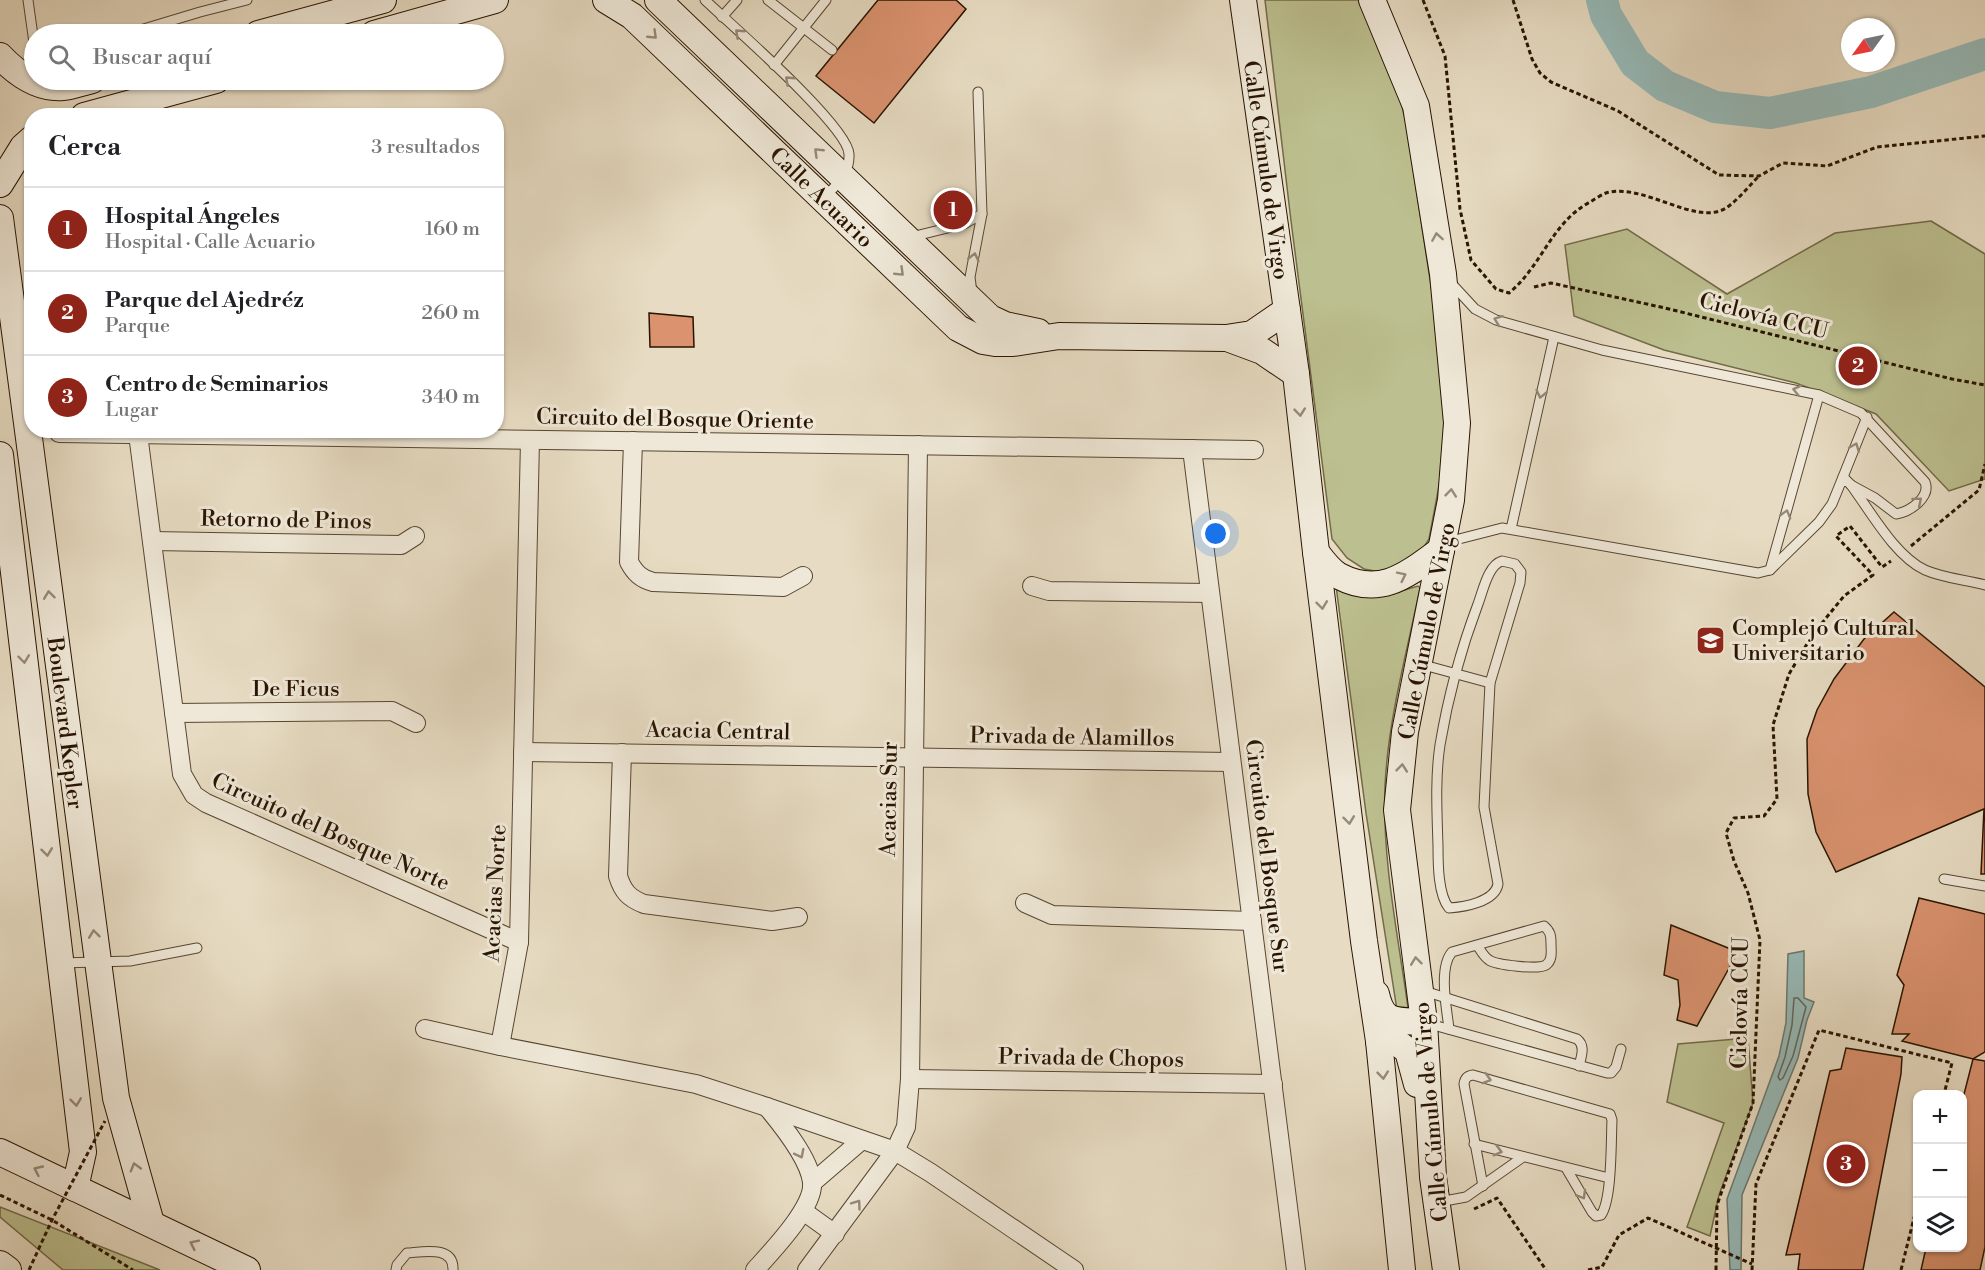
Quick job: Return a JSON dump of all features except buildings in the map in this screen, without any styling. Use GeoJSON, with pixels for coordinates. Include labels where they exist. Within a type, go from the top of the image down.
{"type":"FeatureCollection","features":[{"type":"Feature","properties":{"kind":"street"},"geometry":{"type":"LineString","coordinates":[[410,24],[495,0]]}},
{"type":"Feature","properties":{"kind":"street","name":"Calle Acuario"},"geometry":{"type":"LineString","coordinates":[[606,0],[632,16],[958,328],[970,335],[995,343],[1013,343],[1059,336],[1226,338],[1251,334],[1287,310]]}},
{"type":"Feature","properties":{"kind":"street","name":"Calle Acuario"},"geometry":{"type":"LineString","coordinates":[[658,0],[990,318],[999,323],[1059,336]]}},
{"type":"Feature","properties":{"kind":"street","name":"Calle Cúmulo de Virgo"},"geometry":{"type":"LineString","coordinates":[[1243,0],[1296,374],[1316,552],[1379,1041],[1402,1270]]}},
{"type":"Feature","properties":{"kind":"street","name":"Calle Cúmulo de Virgo"},"geometry":{"type":"LineString","coordinates":[[1372,0],[1416,106],[1443,274],[1457,423],[1451,500],[1418,663],[1406,732],[1397,810],[1424,1022],[1436,1203],[1446,1270]]}},
{"type":"Feature","properties":{"kind":"street"},"geometry":{"type":"LineString","coordinates":[[293,24],[374,1]]}},
{"type":"Feature","properties":{"kind":"street"},"geometry":{"type":"LineString","coordinates":[[0,56],[24,77]]}},
{"type":"Feature","properties":{"kind":"street"},"geometry":{"type":"LineString","coordinates":[[113,108],[179,90]]}},
{"type":"Feature","properties":{"kind":"street"},"geometry":{"type":"LineString","coordinates":[[0,184],[24,146]]}},
{"type":"Feature","properties":{"kind":"street","name":"Boulevard Kepler"},"geometry":{"type":"LineString","coordinates":[[0,218],[8,346],[116,1098],[151,1223]]}},
{"type":"Feature","properties":{"kind":"street","name":"Calle Acuario"},"geometry":{"type":"LineString","coordinates":[[1226,338],[1262,351],[1296,374]]}},
{"type":"Feature","properties":{"kind":"street","name":"Circuito del Bosque Norte"},"geometry":{"type":"LineString","coordinates":[[139,438],[182,774],[194,795],[206,803],[519,942]]}},
{"type":"Feature","properties":{"kind":"street","name":"Circuito del Bosque Oriente"},"geometry":{"type":"LineString","coordinates":[[399,438],[1254,450]]}},
{"type":"Feature","properties":{"kind":"street","name":"Acacias Norte"},"geometry":{"type":"LineString","coordinates":[[500,1046],[519,942],[530,440]]}},
{"type":"Feature","properties":{"kind":"street"},"geometry":{"type":"LineString","coordinates":[[633,441],[629,562],[634,572],[643,579],[653,582],[783,586],[803,576]]}},
{"type":"Feature","properties":{"kind":"street","name":"Acacias Sur"},"geometry":{"type":"LineString","coordinates":[[807,1270],[895,1151],[906,1127],[909,1078],[918,445]]}},
{"type":"Feature","properties":{"kind":"street","name":"Circuito del Bosque Sur"},"geometry":{"type":"LineString","coordinates":[[1192,449],[1296,1270]]}},
{"type":"Feature","properties":{"kind":"street","name":"Boulevard Kepler"},"geometry":{"type":"LineString","coordinates":[[0,454],[83,1152],[75,1188]]}},
{"type":"Feature","properties":{"kind":"street","name":"Retorno de Pinos"},"geometry":{"type":"LineString","coordinates":[[152,541],[401,545],[416,536]]}},
{"type":"Feature","properties":{"kind":"street"},"geometry":{"type":"LineString","coordinates":[[1316,552],[1337,575],[1365,585],[1383,585],[1407,575],[1441,550]]}},
{"type":"Feature","properties":{"kind":"street"},"geometry":{"type":"LineString","coordinates":[[1032,586],[1049,591],[1210,593]]}},
{"type":"Feature","properties":{"kind":"street","name":"De Ficus"},"geometry":{"type":"LineString","coordinates":[[174,713],[392,711],[416,723]]}},
{"type":"Feature","properties":{"kind":"street","name":"Acacia Central"},"geometry":{"type":"LineString","coordinates":[[523,752],[912,757]]}},
{"type":"Feature","properties":{"kind":"street"},"geometry":{"type":"LineString","coordinates":[[622,753],[618,876],[622,889],[632,899],[644,904],[772,921],[798,917]]}},
{"type":"Feature","properties":{"kind":"street","name":"Privada de Alamillos"},"geometry":{"type":"LineString","coordinates":[[912,757],[1232,762]]}},
{"type":"Feature","properties":{"kind":"street"},"geometry":{"type":"LineString","coordinates":[[1025,903],[1052,915],[1252,921]]}},
{"type":"Feature","properties":{"kind":"street"},"geometry":{"type":"LineString","coordinates":[[1365,941],[1380,1009],[1386,1016],[1396,1020],[1424,1022]]}},
{"type":"Feature","properties":{"kind":"street"},"geometry":{"type":"LineString","coordinates":[[425,1029],[696,1084],[895,1151],[1074,1270]]}},
{"type":"Feature","properties":{"kind":"street"},"geometry":{"type":"LineString","coordinates":[[1379,1041],[1395,1041],[1408,1051],[1429,1115]]}},
{"type":"Feature","properties":{"kind":"street","name":"Privada de Chopos"},"geometry":{"type":"LineString","coordinates":[[909,1078],[1273,1084]]}},
{"type":"Feature","properties":{"kind":"street"},"geometry":{"type":"LineString","coordinates":[[767,1107],[793,1139],[812,1183]]}},
{"type":"Feature","properties":{"kind":"street"},"geometry":{"type":"LineString","coordinates":[[755,1270],[803,1211],[812,1183],[862,1140]]}},
{"type":"Feature","properties":{"kind":"street"},"geometry":{"type":"LineString","coordinates":[[0,1152],[247,1270]]}},
{"type":"Feature","properties":{"kind":"street"},"geometry":{"type":"LineString","coordinates":[[803,1211],[835,1234]]}},
{"type":"Feature","properties":{"kind":"street"},"geometry":{"type":"LineString","coordinates":[[0,1264],[8,1270]]}},
{"type":"Feature","properties":{"kind":"lane"},"geometry":{"type":"LineString","coordinates":[[28,0],[31,24]]}},
{"type":"Feature","properties":{"kind":"lane"},"geometry":{"type":"LineString","coordinates":[[163,24],[245,0]]}},
{"type":"Feature","properties":{"kind":"lane"},"geometry":{"type":"LineString","coordinates":[[705,0],[810,99],[836,128],[849,152],[848,167],[844,177],[823,198]]}},
{"type":"Feature","properties":{"kind":"lane"},"geometry":{"type":"LineString","coordinates":[[722,16],[737,0]]}},
{"type":"Feature","properties":{"kind":"lane"},"geometry":{"type":"LineString","coordinates":[[768,0],[832,50]]}},
{"type":"Feature","properties":{"kind":"lane"},"geometry":{"type":"LineString","coordinates":[[774,65],[826,0]]}},
{"type":"Feature","properties":{"kind":"lane"},"geometry":{"type":"LineString","coordinates":[[973,301],[970,277],[982,213],[978,92]]}},
{"type":"Feature","properties":{"kind":"lane"},"geometry":{"type":"LineString","coordinates":[[908,238],[964,224],[982,213]]}},
{"type":"Feature","properties":{"kind":"lane"},"geometry":{"type":"LineString","coordinates":[[1443,274],[1475,309],[1496,320],[1602,350],[1819,395],[1852,408],[1867,417],[1925,482],[1927,493],[1903,513],[1896,514],[1875,498],[1851,485]]}},
{"type":"Feature","properties":{"kind":"lane"},"geometry":{"type":"LineString","coordinates":[[1511,529],[1554,337]]}},
{"type":"Feature","properties":{"kind":"lane"},"geometry":{"type":"LineString","coordinates":[[1770,570],[1819,395]]}},
{"type":"Feature","properties":{"kind":"lane"},"geometry":{"type":"LineString","coordinates":[[1441,550],[1455,540],[1502,528],[1732,569],[1758,573],[1770,570],[1819,522],[1833,504],[1867,417]]}},
{"type":"Feature","properties":{"kind":"lane"},"geometry":{"type":"LineString","coordinates":[[1843,477],[1902,552],[1926,570],[1985,585]]}},
{"type":"Feature","properties":{"kind":"lane"},"geometry":{"type":"LineString","coordinates":[[1502,561],[1515,564],[1521,572],[1520,583],[1490,683],[1484,807],[1498,884],[1496,892],[1491,897],[1449,908],[1443,901],[1438,859],[1437,785],[1440,746],[1455,673],[1468,630],[1488,578],[1495,565],[1502,561]]}},
{"type":"Feature","properties":{"kind":"lane"},"geometry":{"type":"LineString","coordinates":[[1418,663],[1490,683]]}},
{"type":"Feature","properties":{"kind":"lane"},"geometry":{"type":"LineString","coordinates":[[1944,879],[1985,886]]}},
{"type":"Feature","properties":{"kind":"lane"},"geometry":{"type":"LineString","coordinates":[[1449,1029],[1445,998],[1447,957],[1458,950],[1544,926],[1551,937],[1551,958],[1546,965],[1539,968],[1492,962],[1485,958],[1477,945]]}},
{"type":"Feature","properties":{"kind":"lane"},"geometry":{"type":"LineString","coordinates":[[60,963],[130,961],[197,948]]}},
{"type":"Feature","properties":{"kind":"lane"},"geometry":{"type":"LineString","coordinates":[[1419,989],[1577,1040],[1582,1045],[1579,1066]]}},
{"type":"Feature","properties":{"kind":"lane"},"geometry":{"type":"LineString","coordinates":[[1424,1022],[1611,1073],[1616,1067],[1621,1049]]}},
{"type":"Feature","properties":{"kind":"lane"},"geometry":{"type":"LineString","coordinates":[[1483,1186],[1464,1084],[1468,1076],[1473,1075],[1610,1114],[1612,1120],[1609,1178],[1605,1210],[1602,1215],[1596,1216],[1592,1212],[1566,1168]]}},
{"type":"Feature","properties":{"kind":"lane"},"geometry":{"type":"LineString","coordinates":[[1474,1144],[1609,1178]]}},
{"type":"Feature","properties":{"kind":"lane"},"geometry":{"type":"LineString","coordinates":[[1436,1203],[1462,1198],[1523,1157]]}},
{"type":"Feature","properties":{"kind":"lane"},"geometry":{"type":"LineString","coordinates":[[396,1270],[407,1253],[438,1251],[447,1257],[453,1265],[453,1270]]}},
{"type":"Feature","properties":{"kind":"path"},"geometry":{"type":"LineString","coordinates":[[1423,0],[1444,56],[1460,209],[1471,260],[1496,290],[1509,293],[1520,285],[1559,226],[1577,209],[1607,193],[1646,196],[1694,211],[1710,213],[1725,208],[1759,177],[1783,164],[1827,166],[1877,147],[1985,136]]}},
{"type":"Feature","properties":{"kind":"path"},"geometry":{"type":"LineString","coordinates":[[1513,0],[1532,59],[1540,73],[1551,82],[1618,111],[1719,175],[1759,177]]}},
{"type":"Feature","properties":{"kind":"path","name":"Ciclovía CCU"},"geometry":{"type":"LineString","coordinates":[[1534,287],[1551,283],[1665,308],[1952,380],[1985,385]]}},
{"type":"Feature","properties":{"kind":"path","name":"Ciclovía CCU"},"geometry":{"type":"LineString","coordinates":[[1716,1270],[1717,1205],[1753,1103],[1760,940],[1748,893],[1734,861],[1726,833],[1734,818],[1764,816],[1777,799],[1773,724],[1789,674],[1813,634],[1844,596],[1873,575],[1836,536],[1850,526],[1882,567],[1979,490],[1985,464]]}},
{"type":"Feature","properties":{"kind":"path"},"geometry":{"type":"LineString","coordinates":[[1752,1270],[1756,1184],[1819,1030],[1952,1063],[1945,1090]]}},
{"type":"Feature","properties":{"kind":"path"},"geometry":{"type":"LineString","coordinates":[[29,1270],[52,1220],[105,1122]]}},
{"type":"Feature","properties":{"kind":"path"},"geometry":{"type":"LineString","coordinates":[[0,1195],[52,1220],[133,1270]]}},
{"type":"Feature","properties":{"kind":"path"},"geometry":{"type":"LineString","coordinates":[[1468,1211],[1497,1198],[1546,1270]]}},
{"type":"Feature","properties":{"kind":"path"},"geometry":{"type":"LineString","coordinates":[[1588,1270],[1602,1267],[1619,1235],[1648,1218],[1752,1263]]}},
{"type":"Feature","properties":{"kind":"path"},"geometry":{"type":"LineString","coordinates":[[1901,1270],[1913,1219]]}},
{"type":"Feature","properties":{"kind":"green space"},"geometry":{"type":"Polygon","coordinates":[[[1265,0],[1362,0],[1395,79],[1406,122],[1434,306],[1445,404],[1444,459],[1429,539],[1419,555],[1411,562],[1380,572],[1364,569],[1347,558],[1332,539],[1265,0]]]}},
{"type":"Feature","properties":{"kind":"green space"},"geometry":{"type":"Polygon","coordinates":[[[1931,221],[1985,254],[1985,479],[1949,491],[1876,414],[1796,383],[1664,350],[1574,316],[1565,245],[1627,229],[1727,294],[1835,233],[1931,221]]]}},
{"type":"Feature","properties":{"kind":"green space"},"geometry":{"type":"Polygon","coordinates":[[[1336,586],[1391,594],[1418,586],[1420,588],[1394,711],[1385,786],[1388,870],[1408,1008],[1406,1012],[1397,1010],[1366,813],[1336,586]]]}},
{"type":"Feature","properties":{"kind":"green space"},"geometry":{"type":"Polygon","coordinates":[[[1748,1038],[1753,1103],[1719,1195],[1710,1236],[1687,1227],[1724,1123],[1667,1102],[1678,1044],[1748,1038]]]}},
{"type":"Feature","properties":{"kind":"green space"},"geometry":{"type":"Polygon","coordinates":[[[0,1207],[160,1270],[63,1270],[0,1217],[0,1207]]]}},
{"type":"Feature","properties":{"kind":"water"},"geometry":{"type":"Polygon","coordinates":[[[1804,951],[1804,998],[1814,1002],[1798,1058],[1742,1195],[1741,1270],[1730,1270],[1727,1199],[1779,1056],[1786,1023],[1788,954],[1804,951]]]}},
{"type":"Feature","properties":{"kind":"waterway"},"geometry":{"type":"LineString","coordinates":[[1602,0],[1606,15],[1635,63],[1665,86],[1715,107],[1770,113],[1871,92],[1985,54]]}},
{"type":"Feature","properties":{"kind":"place","name":"Hospital Ángeles"},"geometry":{"type":"Point","coordinates":[953,210]}},
{"type":"Feature","properties":{"kind":"place","name":"Parque del Ajedréz"},"geometry":{"type":"Point","coordinates":[1858,366]}},
{"type":"Feature","properties":{"kind":"place","name":"Complejo Cultural Universitario"},"geometry":{"type":"Point","coordinates":[1711,640]}},
{"type":"Feature","properties":{"kind":"place","name":"Centro de Seminarios"},"geometry":{"type":"Point","coordinates":[1846,1164]}}]}
